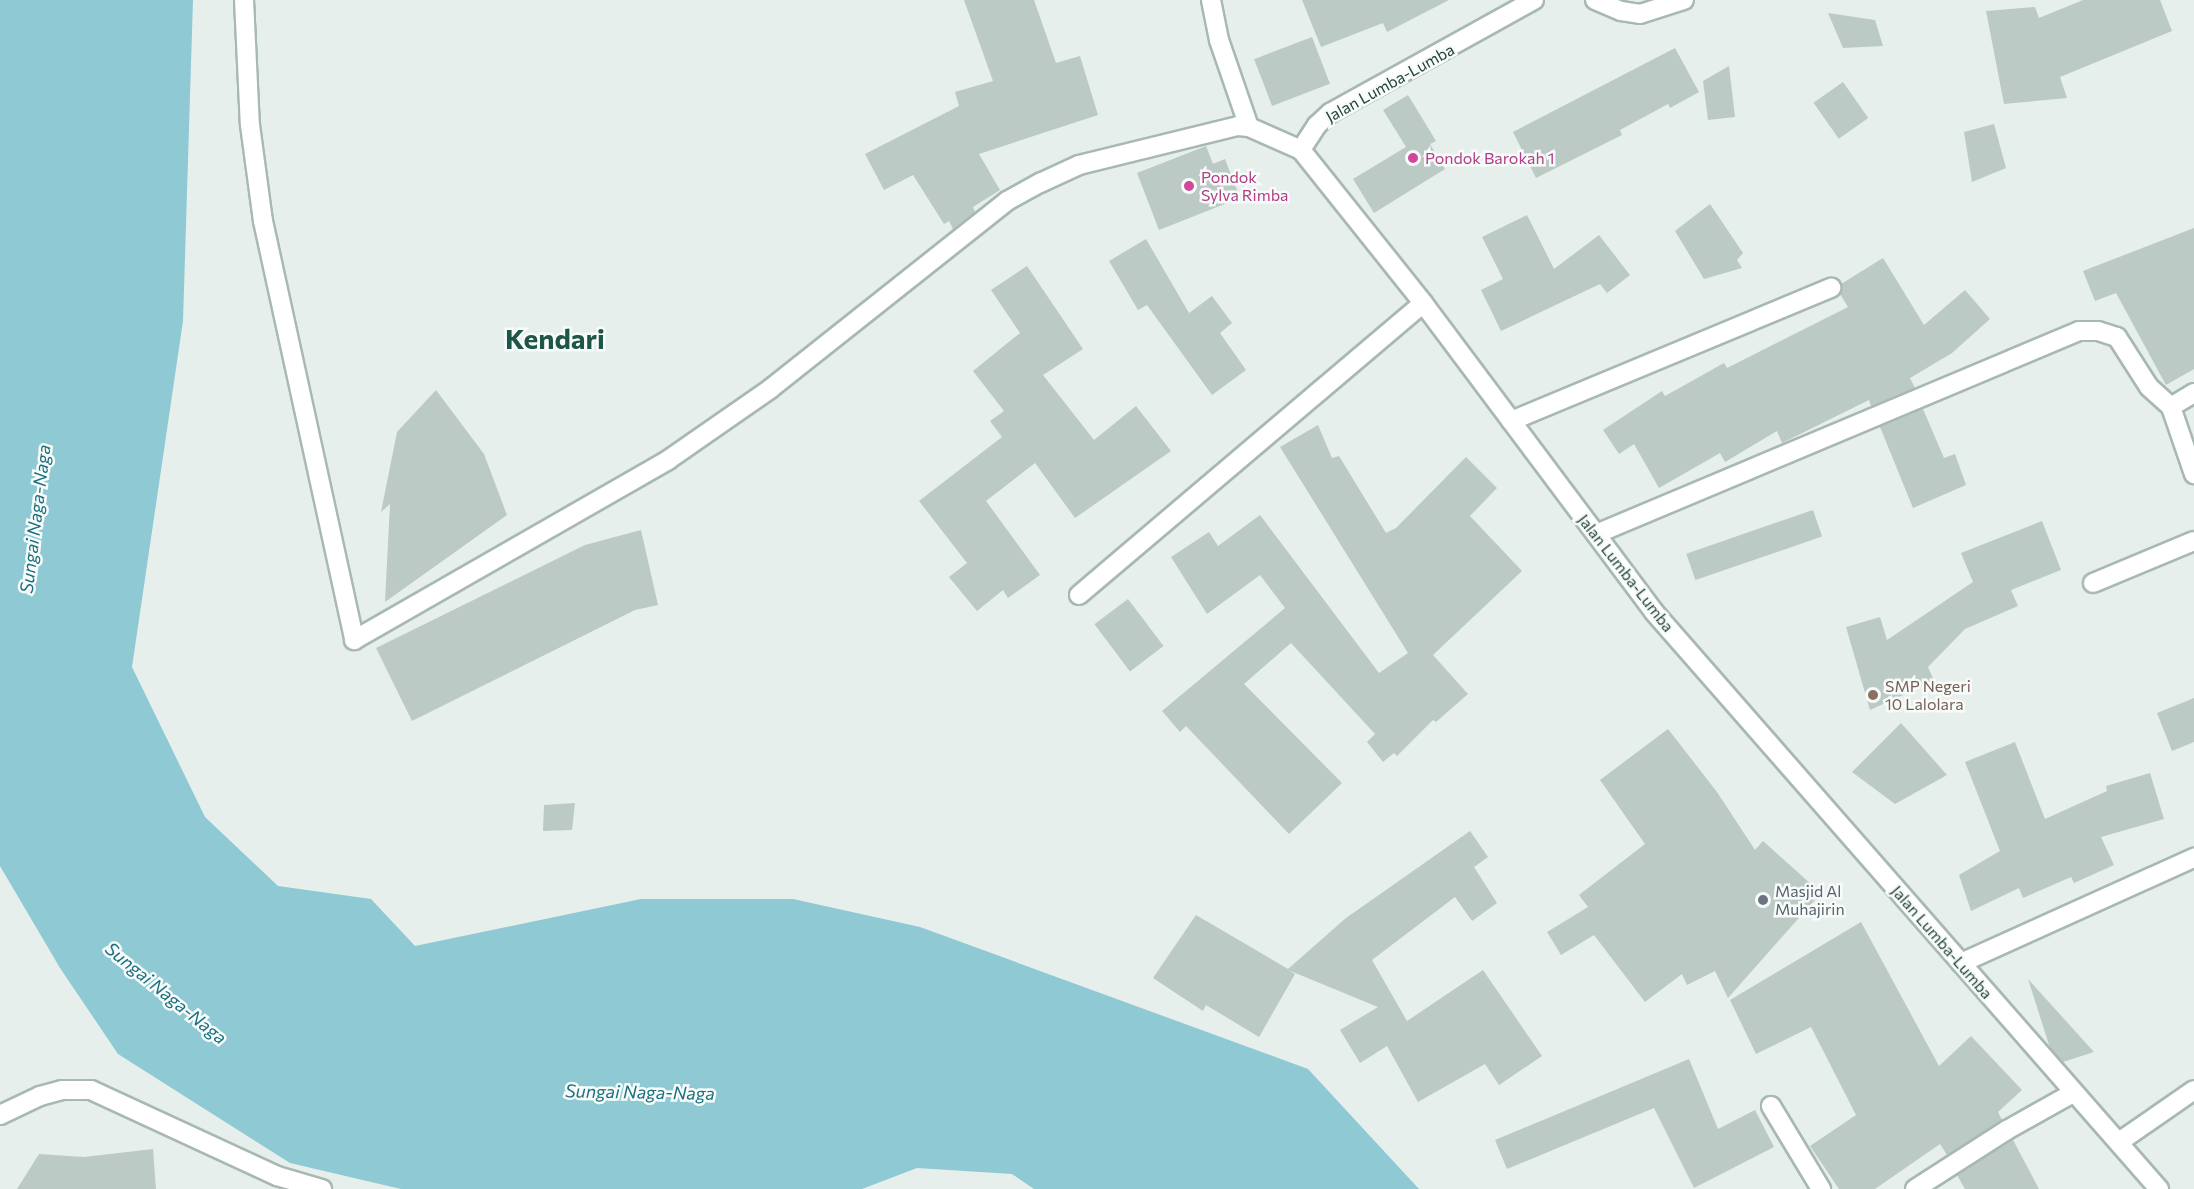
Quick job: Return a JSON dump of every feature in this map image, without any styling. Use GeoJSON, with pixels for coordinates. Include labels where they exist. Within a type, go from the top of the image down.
{"type":"FeatureCollection","features":[{"type":"Feature","properties":{"kind":"street"},"geometry":{"type":"LineString","coordinates":[[244,0],[250,125],[263,221],[354,640],[668,460],[770,390],[1007,201],[1079,165],[1248,127],[1301,150]]}},
{"type":"Feature","properties":{"kind":"street"},"geometry":{"type":"LineString","coordinates":[[1211,0],[1219,40],[1248,127]]}},
{"type":"Feature","properties":{"kind":"street","name":"Jalan Lumba-Lumba"},"geometry":{"type":"LineString","coordinates":[[1534,0],[1330,113],[1317,125],[1301,150],[1423,303],[1654,612],[2159,1189]]}},
{"type":"Feature","properties":{"kind":"street"},"geometry":{"type":"LineString","coordinates":[[1595,0],[1621,12],[1640,14],[1684,0]]}},
{"type":"Feature","properties":{"kind":"street"},"geometry":{"type":"LineString","coordinates":[[1510,422],[1831,288]]}},
{"type":"Feature","properties":{"kind":"street"},"geometry":{"type":"LineString","coordinates":[[1079,595],[1423,303]]}},
{"type":"Feature","properties":{"kind":"street"},"geometry":{"type":"LineString","coordinates":[[1596,534],[2079,331],[2098,331],[2117,337],[2149,387],[2171,407],[2194,474]]}},
{"type":"Feature","properties":{"kind":"street"},"geometry":{"type":"LineString","coordinates":[[2171,407],[2194,393]]}},
{"type":"Feature","properties":{"kind":"street"},"geometry":{"type":"LineString","coordinates":[[2093,583],[2194,541]]}},
{"type":"Feature","properties":{"kind":"street"},"geometry":{"type":"LineString","coordinates":[[1961,963],[2194,858]]}},
{"type":"Feature","properties":{"kind":"street"},"geometry":{"type":"LineString","coordinates":[[0,1115],[40,1096],[62,1090],[91,1090],[277,1176],[322,1189]]}},
{"type":"Feature","properties":{"kind":"street"},"geometry":{"type":"LineString","coordinates":[[2119,1142],[2194,1090]]}},
{"type":"Feature","properties":{"kind":"street"},"geometry":{"type":"LineString","coordinates":[[1915,1189],[2007,1130],[2073,1093]]}},
{"type":"Feature","properties":{"kind":"street"},"geometry":{"type":"LineString","coordinates":[[1771,1106],[1821,1189]]}},
{"type":"Feature","properties":{"kind":"water","name":"Sungai Naga-Naga"},"geometry":{"type":"Polygon","coordinates":[[[0,0],[193,0],[183,321],[132,667],[205,817],[278,886],[371,899],[415,946],[641,899],[793,899],[920,927],[1308,1069],[1419,1189],[1034,1189],[1012,1174],[917,1168],[862,1189],[401,1189],[290,1163],[118,1054],[60,968],[0,866],[0,0]]]}},
{"type":"Feature","properties":{"kind":"building"},"geometry":{"type":"Polygon","coordinates":[[[964,0],[1034,0],[1056,63],[1080,56],[1098,115],[979,154],[1000,190],[973,207],[975,212],[953,229],[949,221],[944,224],[913,175],[884,190],[865,154],[959,106],[955,92],[993,81],[964,0]]]}},
{"type":"Feature","properties":{"kind":"building"},"geometry":{"type":"Polygon","coordinates":[[[1302,0],[1449,0],[1387,32],[1383,23],[1321,47],[1302,0]]]}},
{"type":"Feature","properties":{"kind":"building"},"geometry":{"type":"Polygon","coordinates":[[[2083,0],[2160,0],[2172,31],[2060,77],[2067,98],[2004,104],[1986,11],[2035,7],[2039,18],[2083,0]]]}},
{"type":"Feature","properties":{"kind":"building"},"geometry":{"type":"Polygon","coordinates":[[[1828,13],[1875,20],[1883,46],[1843,48],[1828,13]]]}},
{"type":"Feature","properties":{"kind":"building"},"geometry":{"type":"Polygon","coordinates":[[[1312,37],[1330,84],[1272,106],[1254,59],[1312,37]]]}},
{"type":"Feature","properties":{"kind":"building"},"geometry":{"type":"Polygon","coordinates":[[[1675,48],[1699,92],[1670,108],[1668,104],[1620,130],[1622,135],[1536,178],[1513,132],[1675,48]]]}},
{"type":"Feature","properties":{"kind":"building"},"geometry":{"type":"Polygon","coordinates":[[[1729,66],[1735,117],[1708,120],[1703,81],[1729,66]]]}},
{"type":"Feature","properties":{"kind":"building"},"geometry":{"type":"Polygon","coordinates":[[[1843,82],[1868,118],[1839,139],[1814,103],[1843,82]]]}},
{"type":"Feature","properties":{"kind":"building","name":"Pondok Barokah 1"},"geometry":{"type":"Polygon","coordinates":[[[1408,95],[1436,141],[1430,144],[1445,169],[1374,213],[1353,179],[1406,147],[1383,110],[1408,95]]]}},
{"type":"Feature","properties":{"kind":"building"},"geometry":{"type":"Polygon","coordinates":[[[1994,124],[2006,168],[1972,182],[1964,132],[1994,124]]]}},
{"type":"Feature","properties":{"kind":"building","name":"Pondok Sylva Rimba"},"geometry":{"type":"Polygon","coordinates":[[[1206,146],[1213,164],[1225,159],[1240,198],[1159,230],[1137,173],[1206,146]]]}},
{"type":"Feature","properties":{"kind":"building"},"geometry":{"type":"Polygon","coordinates":[[[1710,204],[1743,253],[1737,260],[1742,268],[1704,279],[1675,231],[1710,204]]]}},
{"type":"Feature","properties":{"kind":"building"},"geometry":{"type":"Polygon","coordinates":[[[1527,215],[1554,269],[1599,235],[1630,275],[1607,293],[1600,284],[1501,331],[1481,290],[1503,279],[1482,237],[1527,215]]]}},
{"type":"Feature","properties":{"kind":"building"},"geometry":{"type":"Polygon","coordinates":[[[2194,228],[2194,369],[2166,385],[2116,293],[2095,301],[2083,271],[2194,228]]]}},
{"type":"Feature","properties":{"kind":"building"},"geometry":{"type":"Polygon","coordinates":[[[1146,239],[1189,313],[1212,296],[1232,323],[1220,333],[1246,370],[1212,395],[1147,305],[1138,310],[1109,261],[1146,239]]]}},
{"type":"Feature","properties":{"kind":"building"},"geometry":{"type":"Polygon","coordinates":[[[1883,258],[1924,325],[1965,290],[1990,319],[1952,353],[1910,378],[1915,388],[1871,406],[1869,400],[1782,443],[1777,431],[1725,462],[1720,453],[1659,488],[1634,444],[1619,454],[1603,430],[1662,391],[1665,396],[1724,363],[1727,368],[1848,307],[1840,294],[1841,284],[1883,258]]]}},
{"type":"Feature","properties":{"kind":"building"},"geometry":{"type":"Polygon","coordinates":[[[1027,266],[1083,349],[1043,375],[1094,440],[1136,406],[1171,451],[1075,518],[1035,463],[986,501],[1040,575],[1008,598],[1003,590],[977,611],[949,577],[967,563],[919,501],[1002,437],[990,421],[1004,411],[973,371],[1020,333],[991,290],[1027,266]]]}},
{"type":"Feature","properties":{"kind":"building"},"geometry":{"type":"Polygon","coordinates":[[[436,390],[484,454],[507,515],[385,602],[390,504],[381,512],[397,432],[436,390]]]}},
{"type":"Feature","properties":{"kind":"building"},"geometry":{"type":"Polygon","coordinates":[[[1923,409],[1944,458],[1955,454],[1966,485],[1913,508],[1880,427],[1923,409]]]}},
{"type":"Feature","properties":{"kind":"building"},"geometry":{"type":"Polygon","coordinates":[[[1318,425],[1332,458],[1339,456],[1386,533],[1396,528],[1466,457],[1497,488],[1470,516],[1522,571],[1433,655],[1468,694],[1436,722],[1433,720],[1397,756],[1394,753],[1383,762],[1367,742],[1375,734],[1291,643],[1244,684],[1342,783],[1289,834],[1186,726],[1180,732],[1162,711],[1285,608],[1260,575],[1207,614],[1171,557],[1209,532],[1218,546],[1260,515],[1379,673],[1408,653],[1280,447],[1318,425]]]}},
{"type":"Feature","properties":{"kind":"building"},"geometry":{"type":"Polygon","coordinates":[[[1813,510],[1822,536],[1695,580],[1686,554],[1813,510]]]}},
{"type":"Feature","properties":{"kind":"building"},"geometry":{"type":"Polygon","coordinates":[[[2042,521],[2061,570],[2011,590],[2018,606],[1965,629],[1928,667],[1934,681],[1870,710],[1846,627],[1880,617],[1887,640],[1973,582],[1961,553],[2042,521]]]}},
{"type":"Feature","properties":{"kind":"building"},"geometry":{"type":"Polygon","coordinates":[[[641,530],[658,605],[635,610],[412,721],[376,648],[585,545],[641,530]]]}},
{"type":"Feature","properties":{"kind":"building"},"geometry":{"type":"Polygon","coordinates":[[[1128,599],[1164,646],[1130,671],[1094,624],[1128,599]]]}},
{"type":"Feature","properties":{"kind":"building"},"geometry":{"type":"Polygon","coordinates":[[[2194,698],[2194,742],[2172,751],[2157,713],[2194,698]]]}},
{"type":"Feature","properties":{"kind":"building"},"geometry":{"type":"Polygon","coordinates":[[[1901,723],[1947,775],[1895,804],[1852,772],[1901,723]]]}},
{"type":"Feature","properties":{"kind":"building"},"geometry":{"type":"Polygon","coordinates":[[[1668,729],[1717,792],[1755,850],[1763,841],[1821,893],[1728,998],[1715,971],[1687,985],[1682,974],[1645,1002],[1594,935],[1561,955],[1547,932],[1588,907],[1579,895],[1645,844],[1600,780],[1668,729]]]}},
{"type":"Feature","properties":{"kind":"building"},"geometry":{"type":"Polygon","coordinates":[[[2015,742],[2045,819],[2107,791],[2106,786],[2150,773],[2164,819],[2101,837],[2114,865],[2074,883],[2071,877],[2023,898],[2019,888],[1971,911],[1959,875],[2000,851],[1965,762],[2015,742]]]}},
{"type":"Feature","properties":{"kind":"building"},"geometry":{"type":"Polygon","coordinates":[[[575,803],[572,830],[543,831],[544,805],[575,803]]]}},
{"type":"Feature","properties":{"kind":"building"},"geometry":{"type":"Polygon","coordinates":[[[1470,831],[1488,857],[1474,867],[1497,903],[1472,921],[1455,897],[1372,960],[1407,1021],[1483,970],[1542,1056],[1499,1085],[1485,1064],[1418,1102],[1387,1046],[1360,1063],[1340,1030],[1378,1007],[1288,970],[1295,974],[1259,1037],[1206,1005],[1203,1011],[1153,978],[1196,915],[1288,969],[1346,918],[1470,831]]]}},
{"type":"Feature","properties":{"kind":"building"},"geometry":{"type":"Polygon","coordinates":[[[1861,922],[1939,1066],[1971,1036],[2022,1090],[1998,1112],[2002,1120],[1947,1155],[1940,1144],[1875,1189],[1839,1189],[1810,1146],[1856,1115],[1811,1027],[1756,1054],[1730,1000],[1861,922]]]}},
{"type":"Feature","properties":{"kind":"building"},"geometry":{"type":"Polygon","coordinates":[[[2028,979],[2094,1052],[2063,1062],[2050,1048],[2028,979]]]}},
{"type":"Feature","properties":{"kind":"building"},"geometry":{"type":"Polygon","coordinates":[[[1689,1059],[1718,1129],[1755,1110],[1774,1147],[1694,1188],[1654,1108],[1507,1169],[1495,1140],[1689,1059]]]}},
{"type":"Feature","properties":{"kind":"building"},"geometry":{"type":"Polygon","coordinates":[[[2013,1140],[2039,1189],[1965,1189],[1957,1175],[2013,1140]]]}},
{"type":"Feature","properties":{"kind":"building"},"geometry":{"type":"Polygon","coordinates":[[[153,1149],[156,1189],[17,1189],[39,1154],[84,1157],[153,1149]]]}},
{"type":"Feature","properties":{"kind":"place","name":"Pondok Barokah 1"},"geometry":{"type":"Point","coordinates":[1413,158]}},
{"type":"Feature","properties":{"kind":"place","name":"Pondok Sylva Rimba"},"geometry":{"type":"Point","coordinates":[1189,186]}},
{"type":"Feature","properties":{"kind":"place","name":"SMP Negeri 10 Lalolara"},"geometry":{"type":"Point","coordinates":[1873,695]}},
{"type":"Feature","properties":{"kind":"place","name":"Masjid Al Muhajirin"},"geometry":{"type":"Point","coordinates":[1763,900]}},
{"type":"Feature","properties":{"kind":"district","name":"Kendari"},"geometry":{"type":"Point","coordinates":[555,338]}}]}
